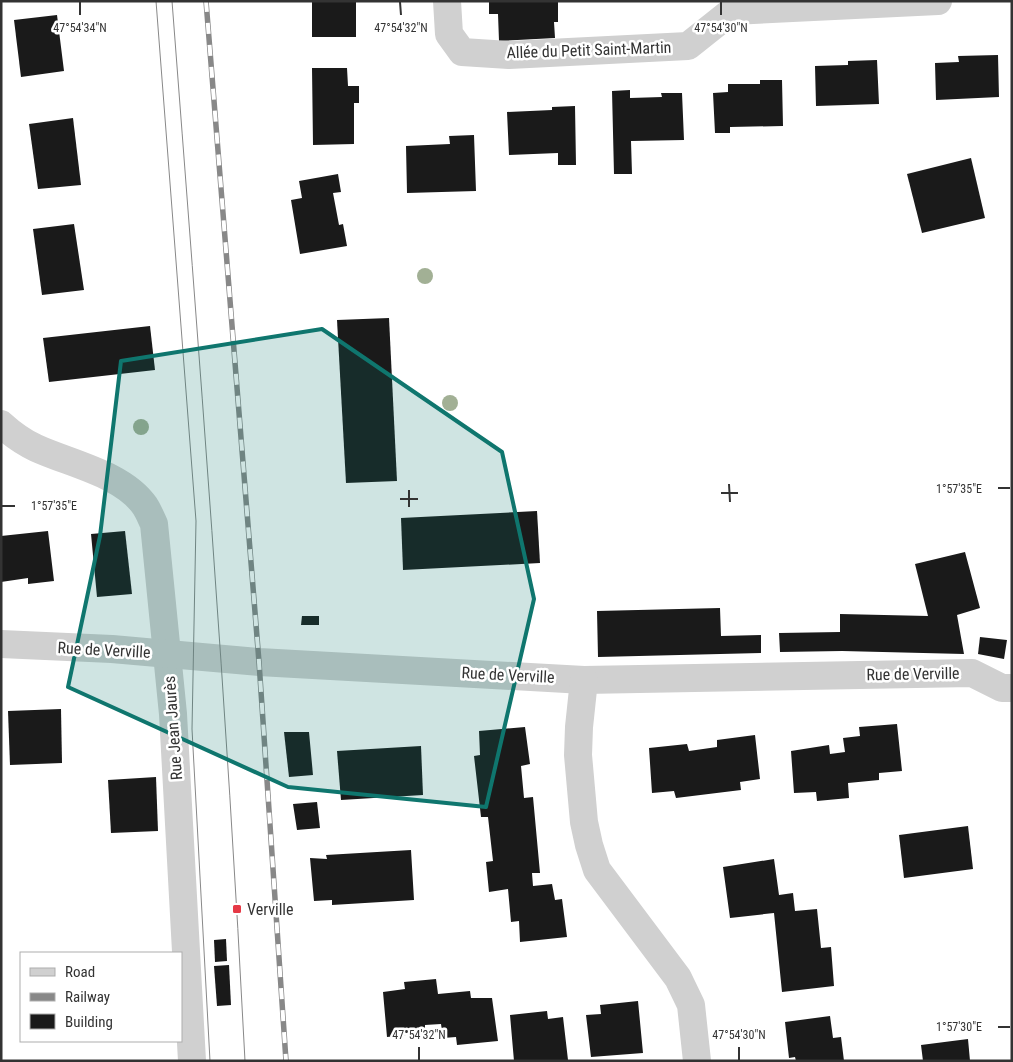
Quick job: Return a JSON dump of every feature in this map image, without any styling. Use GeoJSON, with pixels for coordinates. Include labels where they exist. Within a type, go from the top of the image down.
{"type":"FeatureCollection","features":[{"type":"Feature","properties":{"kind":"street","name":"Allée du Petit Saint-Martin"},"geometry":{"type":"LineString","coordinates":[[447,1],[449,34],[462,52],[509,55],[688,46],[732,6],[938,1]]}},
{"type":"Feature","properties":{"kind":"street","name":"Rue Jean Jaurès"},"geometry":{"type":"LineString","coordinates":[[1,424],[18,438],[36,448],[115,480],[134,494],[145,506],[154,524],[157,538],[174,724],[192,1061]]}},
{"type":"Feature","properties":{"kind":"street","name":"Rue de Verville"},"geometry":{"type":"LineString","coordinates":[[1,644],[167,654],[258,662],[584,680],[972,673],[1002,688],[1012,688]]}},
{"type":"Feature","properties":{"kind":"street"},"geometry":{"type":"LineString","coordinates":[[584,680],[578,755],[584,822],[589,845],[597,870],[678,978],[691,1005],[697,1061]]}},
{"type":"Feature","properties":{"kind":"highlighted area"},"geometry":{"type":"Polygon","coordinates":[[[322,329],[502,452],[534,599],[486,807],[288,787],[68,687],[100,536],[121,361],[322,329]]]}},
{"type":"Feature","properties":{"kind":"building"},"geometry":{"type":"Polygon","coordinates":[[[312,1],[356,1],[356,37],[312,37],[312,1]]]}},
{"type":"Feature","properties":{"kind":"building"},"geometry":{"type":"Polygon","coordinates":[[[489,1],[558,1],[558,22],[554,22],[555,38],[499,41],[498,14],[489,14],[489,1]]]}},
{"type":"Feature","properties":{"kind":"building"},"geometry":{"type":"Polygon","coordinates":[[[57,15],[64,71],[21,77],[14,20],[57,15]]]}},
{"type":"Feature","properties":{"kind":"building"},"geometry":{"type":"Polygon","coordinates":[[[998,55],[999,97],[936,100],[935,63],[959,62],[958,56],[998,55]]]}},
{"type":"Feature","properties":{"kind":"building"},"geometry":{"type":"Polygon","coordinates":[[[877,60],[879,104],[816,106],[815,66],[848,65],[848,61],[877,60]]]}},
{"type":"Feature","properties":{"kind":"building"},"geometry":{"type":"Polygon","coordinates":[[[312,68],[347,68],[348,86],[359,86],[359,103],[354,103],[354,144],[313,145],[312,68]]]}},
{"type":"Feature","properties":{"kind":"building"},"geometry":{"type":"Polygon","coordinates":[[[760,80],[782,80],[783,126],[730,127],[730,133],[715,133],[713,93],[728,92],[728,84],[760,84],[760,80]]]}},
{"type":"Feature","properties":{"kind":"building"},"geometry":{"type":"Polygon","coordinates":[[[630,90],[630,98],[662,97],[661,93],[682,93],[684,140],[631,141],[632,174],[614,174],[612,91],[630,90]]]}},
{"type":"Feature","properties":{"kind":"building"},"geometry":{"type":"Polygon","coordinates":[[[575,106],[576,165],[558,165],[558,153],[509,155],[507,112],[552,110],[552,107],[575,106]]]}},
{"type":"Feature","properties":{"kind":"building"},"geometry":{"type":"Polygon","coordinates":[[[73,118],[81,185],[38,189],[29,124],[73,118]]]}},
{"type":"Feature","properties":{"kind":"building"},"geometry":{"type":"Polygon","coordinates":[[[474,135],[476,191],[407,193],[406,146],[450,144],[449,136],[474,135]]]}},
{"type":"Feature","properties":{"kind":"building"},"geometry":{"type":"Polygon","coordinates":[[[971,158],[985,218],[922,233],[907,174],[971,158]]]}},
{"type":"Feature","properties":{"kind":"building"},"geometry":{"type":"Polygon","coordinates":[[[338,174],[341,192],[333,193],[339,225],[343,224],[347,246],[300,254],[291,200],[302,198],[299,181],[338,174]]]}},
{"type":"Feature","properties":{"kind":"building"},"geometry":{"type":"Polygon","coordinates":[[[74,224],[84,290],[42,295],[33,229],[74,224]]]}},
{"type":"Feature","properties":{"kind":"building"},"geometry":{"type":"Polygon","coordinates":[[[389,318],[397,481],[346,483],[337,320],[389,318]]]}},
{"type":"Feature","properties":{"kind":"building"},"geometry":{"type":"Polygon","coordinates":[[[150,326],[155,370],[49,382],[43,338],[150,326]]]}},
{"type":"Feature","properties":{"kind":"building"},"geometry":{"type":"Polygon","coordinates":[[[537,511],[540,563],[403,570],[401,518],[537,511]]]}},
{"type":"Feature","properties":{"kind":"building"},"geometry":{"type":"Polygon","coordinates":[[[48,531],[54,581],[28,584],[28,578],[1,582],[1,536],[48,531]]]}},
{"type":"Feature","properties":{"kind":"building"},"geometry":{"type":"Polygon","coordinates":[[[125,531],[132,594],[97,597],[91,534],[125,531]]]}},
{"type":"Feature","properties":{"kind":"building"},"geometry":{"type":"Polygon","coordinates":[[[965,552],[980,608],[957,615],[964,654],[842,651],[780,652],[779,633],[840,632],[840,614],[928,616],[915,564],[965,552]]]}},
{"type":"Feature","properties":{"kind":"building"},"geometry":{"type":"Polygon","coordinates":[[[720,608],[721,636],[761,635],[761,653],[598,657],[597,611],[720,608]]]}},
{"type":"Feature","properties":{"kind":"building"},"geometry":{"type":"Polygon","coordinates":[[[302,616],[319,616],[319,625],[301,625],[302,616]]]}},
{"type":"Feature","properties":{"kind":"building"},"geometry":{"type":"Polygon","coordinates":[[[980,637],[1007,640],[1004,659],[978,654],[980,637]]]}},
{"type":"Feature","properties":{"kind":"building"},"geometry":{"type":"Polygon","coordinates":[[[61,709],[62,763],[10,765],[8,711],[61,709]]]}},
{"type":"Feature","properties":{"kind":"building"},"geometry":{"type":"Polygon","coordinates":[[[897,724],[902,771],[879,773],[879,780],[848,783],[849,798],[817,801],[816,792],[794,793],[791,751],[829,745],[830,754],[845,752],[843,738],[860,736],[859,727],[897,724]]]}},
{"type":"Feature","properties":{"kind":"building"},"geometry":{"type":"Polygon","coordinates":[[[525,727],[530,764],[521,766],[524,798],[533,797],[540,873],[532,873],[533,886],[552,884],[555,900],[562,899],[567,937],[520,942],[519,921],[511,922],[508,889],[489,892],[486,862],[493,861],[488,817],[481,817],[474,756],[480,755],[479,731],[525,727]]]}},
{"type":"Feature","properties":{"kind":"building"},"geometry":{"type":"Polygon","coordinates":[[[284,732],[309,732],[313,775],[289,777],[284,732]]]}},
{"type":"Feature","properties":{"kind":"building"},"geometry":{"type":"Polygon","coordinates":[[[755,735],[760,779],[740,782],[741,790],[676,798],[674,791],[652,793],[649,748],[687,744],[689,751],[717,747],[717,740],[755,735]]]}},
{"type":"Feature","properties":{"kind":"building"},"geometry":{"type":"Polygon","coordinates":[[[421,746],[423,795],[341,800],[337,751],[421,746]]]}},
{"type":"Feature","properties":{"kind":"building"},"geometry":{"type":"Polygon","coordinates":[[[156,777],[158,831],[111,833],[108,780],[156,777]]]}},
{"type":"Feature","properties":{"kind":"building"},"geometry":{"type":"Polygon","coordinates":[[[317,802],[320,828],[297,830],[293,804],[317,802]]]}},
{"type":"Feature","properties":{"kind":"building"},"geometry":{"type":"Polygon","coordinates":[[[968,826],[973,869],[904,878],[899,835],[968,826]]]}},
{"type":"Feature","properties":{"kind":"building"},"geometry":{"type":"Polygon","coordinates":[[[411,850],[414,900],[332,905],[332,900],[314,901],[310,858],[327,859],[326,855],[411,850]]]}},
{"type":"Feature","properties":{"kind":"building"},"geometry":{"type":"Polygon","coordinates":[[[774,859],[779,895],[793,893],[795,911],[817,909],[821,948],[831,947],[834,986],[782,992],[774,913],[730,918],[723,867],[774,859]]]}},
{"type":"Feature","properties":{"kind":"building"},"geometry":{"type":"Polygon","coordinates":[[[226,939],[227,961],[215,962],[214,940],[226,939]]]}},
{"type":"Feature","properties":{"kind":"building"},"geometry":{"type":"Polygon","coordinates":[[[229,965],[231,1005],[217,1006],[214,966],[229,965]]]}},
{"type":"Feature","properties":{"kind":"building"},"geometry":{"type":"Polygon","coordinates":[[[436,979],[438,994],[470,991],[471,998],[492,998],[498,1041],[457,1045],[456,1037],[443,1038],[441,1024],[425,1025],[425,1033],[387,1037],[383,992],[405,989],[404,982],[436,979]]]}},
{"type":"Feature","properties":{"kind":"building"},"geometry":{"type":"Polygon","coordinates":[[[638,1001],[643,1053],[591,1057],[586,1015],[601,1014],[600,1005],[638,1001]]]}},
{"type":"Feature","properties":{"kind":"building"},"geometry":{"type":"Polygon","coordinates":[[[547,1011],[548,1019],[563,1017],[568,1060],[514,1061],[510,1015],[547,1011]]]}},
{"type":"Feature","properties":{"kind":"building"},"geometry":{"type":"Polygon","coordinates":[[[830,1016],[833,1038],[841,1037],[844,1061],[796,1061],[795,1057],[789,1058],[785,1022],[830,1016]]]}},
{"type":"Feature","properties":{"kind":"building"},"geometry":{"type":"Polygon","coordinates":[[[968,1039],[970,1061],[923,1061],[921,1045],[968,1039]]]}},
{"type":"Feature","properties":{"kind":"tram line"},"geometry":{"type":"LineString","coordinates":[[156,1],[196,521],[192,729],[210,1061]]}},
{"type":"Feature","properties":{"kind":"tram line"},"geometry":{"type":"LineString","coordinates":[[172,1],[221,663],[245,1061]]}},
{"type":"Feature","properties":{"kind":"railway"},"geometry":{"type":"LineString","coordinates":[[206,1],[259,662],[286,1061]]}},
{"type":"Feature","properties":{"kind":"place","name":"Verville"},"geometry":{"type":"Point","coordinates":[237,909]}}]}
